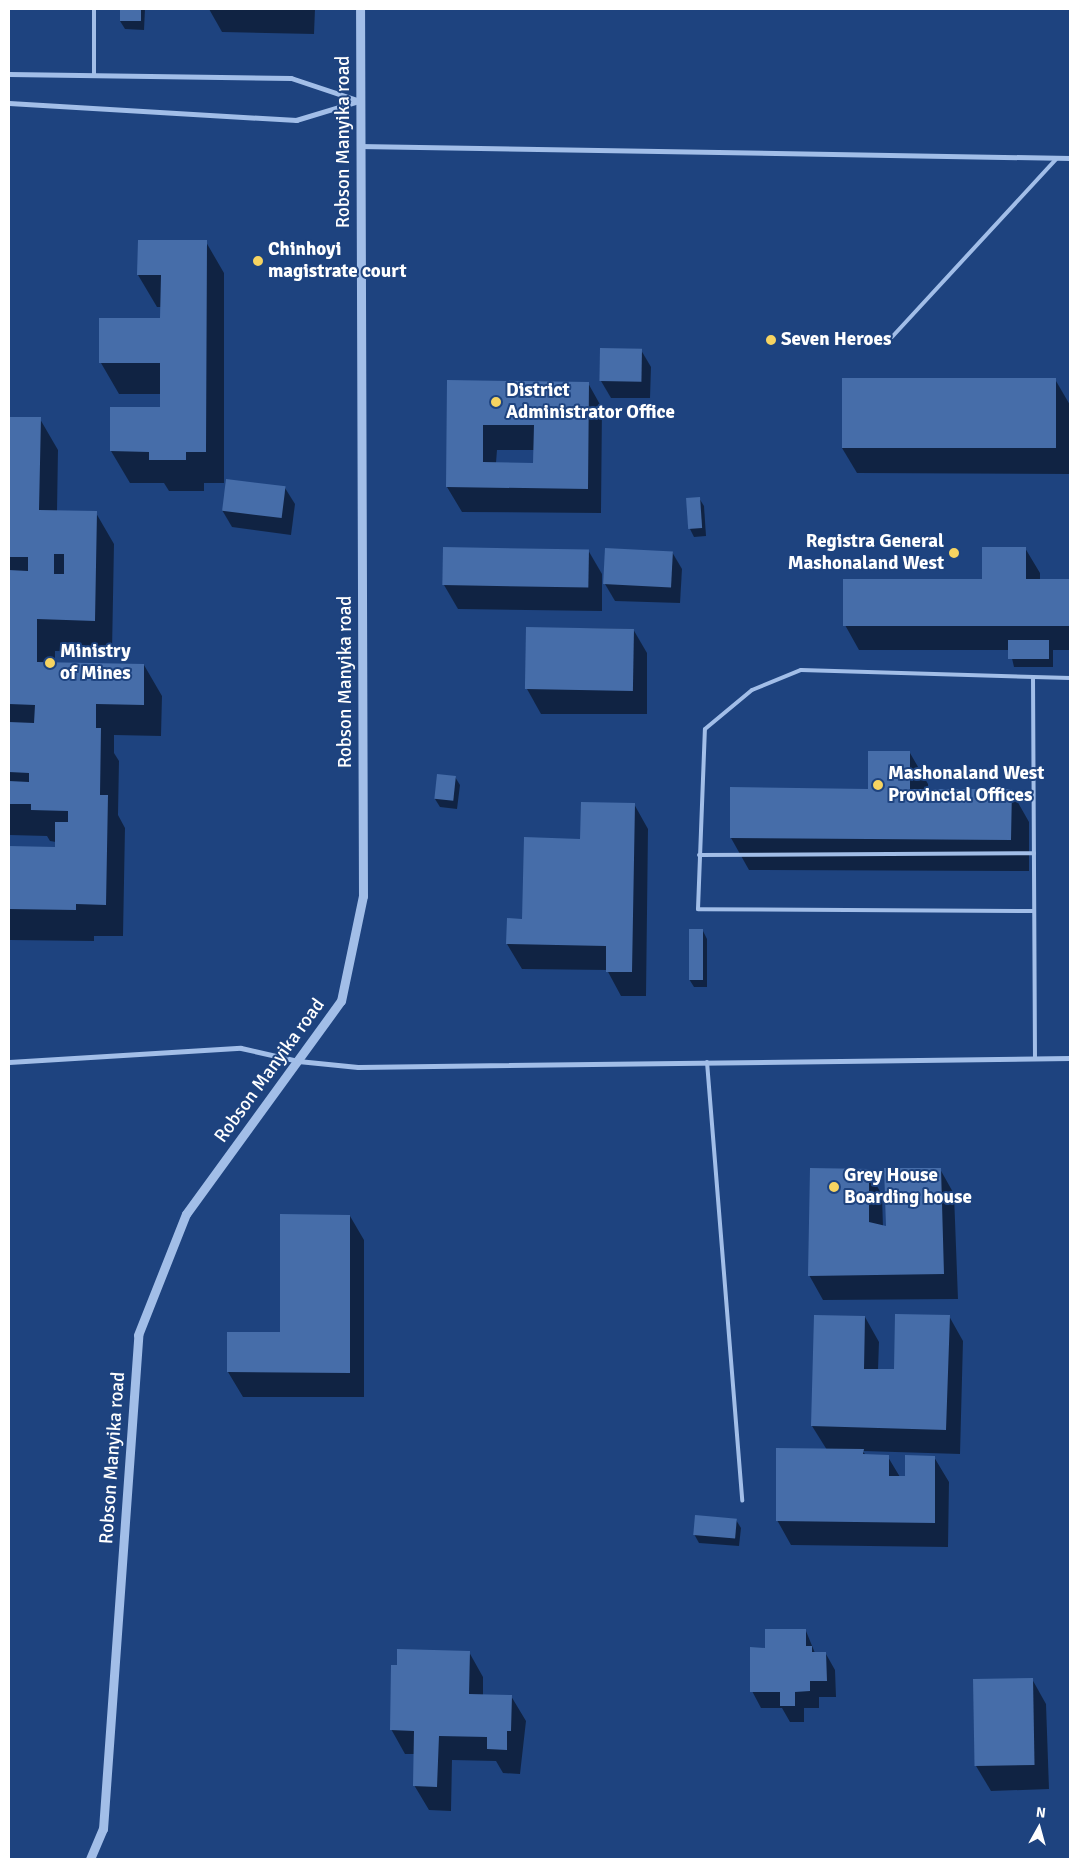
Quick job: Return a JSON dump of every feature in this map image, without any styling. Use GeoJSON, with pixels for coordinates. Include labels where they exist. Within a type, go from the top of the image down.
{"type":"FeatureCollection","features":[{"type":"Feature","properties":{"kind":"street","name":"Robson Manyika road"},"geometry":{"type":"LineString","coordinates":[[90,1859],[103,1829],[138,1335],[186,1214],[341,1001],[363,896],[360,9]]}},
{"type":"Feature","properties":{"kind":"street"},"geometry":{"type":"LineString","coordinates":[[9,74],[291,78],[360,101]]}},
{"type":"Feature","properties":{"kind":"street"},"geometry":{"type":"LineString","coordinates":[[9,103],[296,120],[360,101]]}},
{"type":"Feature","properties":{"kind":"street"},"geometry":{"type":"LineString","coordinates":[[359,146],[1070,158]]}},
{"type":"Feature","properties":{"kind":"street"},"geometry":{"type":"LineString","coordinates":[[9,1062],[241,1048],[298,1061],[358,1067],[1070,1058]]}},
{"type":"Feature","properties":{"kind":"lane"},"geometry":{"type":"LineString","coordinates":[[94,9],[94,75]]}},
{"type":"Feature","properties":{"kind":"lane"},"geometry":{"type":"LineString","coordinates":[[892,337],[1056,159]]}},
{"type":"Feature","properties":{"kind":"lane"},"geometry":{"type":"LineString","coordinates":[[1034,911],[698,909],[705,729],[752,690],[801,670],[1070,678]]}},
{"type":"Feature","properties":{"kind":"lane"},"geometry":{"type":"LineString","coordinates":[[1033,677],[1035,1058]]}},
{"type":"Feature","properties":{"kind":"lane"},"geometry":{"type":"LineString","coordinates":[[700,855],[1034,853]]}},
{"type":"Feature","properties":{"kind":"lane"},"geometry":{"type":"LineString","coordinates":[[707,1062],[742,1501]]}},
{"type":"Feature","properties":{"kind":"building"},"geometry":{"type":"Polygon","coordinates":[[[120,9],[141,9],[141,21],[120,21],[120,9]]]}},
{"type":"Feature","properties":{"kind":"building"},"geometry":{"type":"Polygon","coordinates":[[[138,240],[207,240],[206,452],[186,452],[186,460],[149,460],[149,452],[110,451],[110,407],[160,407],[160,363],[99,363],[99,318],[160,318],[161,275],[137,275],[138,240]]]}},
{"type":"Feature","properties":{"kind":"building"},"geometry":{"type":"Polygon","coordinates":[[[600,348],[642,349],[641,382],[599,381],[600,348]]]}},
{"type":"Feature","properties":{"kind":"building"},"geometry":{"type":"Polygon","coordinates":[[[842,378],[1056,378],[1056,448],[842,448],[842,378]]]}},
{"type":"Feature","properties":{"kind":"building"},"geometry":{"type":"Polygon","coordinates":[[[447,380],[589,382],[588,489],[446,487],[447,380]],[[483,425],[483,462],[533,463],[534,425],[483,425]]]}},
{"type":"Feature","properties":{"kind":"building","name":"Ministry of Mines"},"geometry":{"type":"Polygon","coordinates":[[[9,417],[41,417],[39,510],[97,511],[95,621],[37,619],[37,662],[144,664],[144,705],[96,704],[96,728],[101,728],[100,795],[108,795],[106,905],[76,904],[76,910],[9,909],[9,846],[55,847],[55,822],[68,822],[68,811],[31,810],[31,804],[9,804],[9,781],[29,782],[29,773],[9,772],[9,722],[34,723],[35,705],[9,704],[9,570],[28,571],[28,557],[9,557],[9,417]],[[54,554],[54,574],[64,574],[64,554],[54,554]]]}},
{"type":"Feature","properties":{"kind":"building"},"geometry":{"type":"Polygon","coordinates":[[[226,479],[286,486],[282,518],[222,511],[226,479]]]}},
{"type":"Feature","properties":{"kind":"building"},"geometry":{"type":"Polygon","coordinates":[[[700,497],[702,528],[688,529],[686,498],[700,497]]]}},
{"type":"Feature","properties":{"kind":"building"},"geometry":{"type":"Polygon","coordinates":[[[443,547],[589,550],[588,588],[442,585],[443,547]]]}},
{"type":"Feature","properties":{"kind":"building"},"geometry":{"type":"Polygon","coordinates":[[[982,547],[1026,547],[1026,579],[1070,579],[1070,626],[843,626],[843,579],[982,579],[982,547]]]}},
{"type":"Feature","properties":{"kind":"building"},"geometry":{"type":"Polygon","coordinates":[[[605,548],[673,552],[671,588],[603,584],[605,548]]]}},
{"type":"Feature","properties":{"kind":"building"},"geometry":{"type":"Polygon","coordinates":[[[526,627],[634,629],[633,691],[525,689],[526,627]]]}},
{"type":"Feature","properties":{"kind":"building"},"geometry":{"type":"Polygon","coordinates":[[[1008,640],[1049,640],[1049,659],[1008,659],[1008,640]]]}},
{"type":"Feature","properties":{"kind":"building"},"geometry":{"type":"Polygon","coordinates":[[[868,751],[910,751],[910,789],[1012,789],[1011,840],[730,838],[730,787],[868,789],[868,751]]]}},
{"type":"Feature","properties":{"kind":"building"},"geometry":{"type":"Polygon","coordinates":[[[437,774],[456,776],[453,801],[434,799],[437,774]]]}},
{"type":"Feature","properties":{"kind":"building"},"geometry":{"type":"Polygon","coordinates":[[[581,802],[635,803],[632,972],[606,972],[606,946],[506,944],[507,918],[522,919],[524,837],[580,839],[581,802]]]}},
{"type":"Feature","properties":{"kind":"building"},"geometry":{"type":"Polygon","coordinates":[[[689,929],[703,929],[703,980],[689,980],[689,929]]]}},
{"type":"Feature","properties":{"kind":"building"},"geometry":{"type":"Polygon","coordinates":[[[810,1168],[869,1169],[869,1222],[886,1226],[884,1168],[941,1168],[944,1274],[808,1276],[810,1168]]]}},
{"type":"Feature","properties":{"kind":"building"},"geometry":{"type":"Polygon","coordinates":[[[280,1214],[350,1215],[350,1373],[227,1372],[227,1332],[280,1332],[280,1214]]]}},
{"type":"Feature","properties":{"kind":"building"},"geometry":{"type":"Polygon","coordinates":[[[895,1314],[950,1315],[946,1430],[811,1426],[814,1315],[865,1316],[864,1369],[894,1369],[895,1314]]]}},
{"type":"Feature","properties":{"kind":"building"},"geometry":{"type":"Polygon","coordinates":[[[776,1448],[864,1449],[863,1454],[889,1455],[889,1476],[905,1476],[905,1455],[935,1456],[935,1523],[776,1521],[776,1448]]]}},
{"type":"Feature","properties":{"kind":"building"},"geometry":{"type":"Polygon","coordinates":[[[695,1515],[737,1519],[735,1539],[693,1535],[695,1515]]]}},
{"type":"Feature","properties":{"kind":"building"},"geometry":{"type":"Polygon","coordinates":[[[765,1629],[806,1629],[806,1646],[812,1646],[812,1652],[826,1652],[827,1681],[810,1681],[810,1691],[795,1692],[795,1706],[780,1706],[780,1692],[750,1692],[750,1647],[765,1648],[765,1629]]]}},
{"type":"Feature","properties":{"kind":"building"},"geometry":{"type":"Polygon","coordinates":[[[397,1649],[470,1651],[469,1694],[512,1695],[511,1731],[507,1731],[507,1750],[487,1749],[487,1737],[439,1736],[437,1787],[413,1786],[414,1731],[390,1730],[391,1665],[397,1665],[397,1649]]]}},
{"type":"Feature","properties":{"kind":"building"},"geometry":{"type":"Polygon","coordinates":[[[1033,1678],[1035,1765],[975,1766],[973,1679],[1033,1678]]]}},
{"type":"Feature","properties":{"kind":"place","name":"Chinhoyi magistrate court"},"geometry":{"type":"Point","coordinates":[258,261]}},
{"type":"Feature","properties":{"kind":"place","name":"Seven Heroes"},"geometry":{"type":"Point","coordinates":[771,340]}},
{"type":"Feature","properties":{"kind":"place","name":"District Administrator Office"},"geometry":{"type":"Point","coordinates":[496,402]}},
{"type":"Feature","properties":{"kind":"place","name":"Registra General Mashonaland West"},"geometry":{"type":"Point","coordinates":[954,553]}},
{"type":"Feature","properties":{"kind":"place","name":"Ministry of Mines"},"geometry":{"type":"Point","coordinates":[50,663]}},
{"type":"Feature","properties":{"kind":"place","name":"Mashonaland West Provincial Offices"},"geometry":{"type":"Point","coordinates":[878,785]}},
{"type":"Feature","properties":{"kind":"place","name":"Grey House Boarding house"},"geometry":{"type":"Point","coordinates":[834,1187]}}]}
